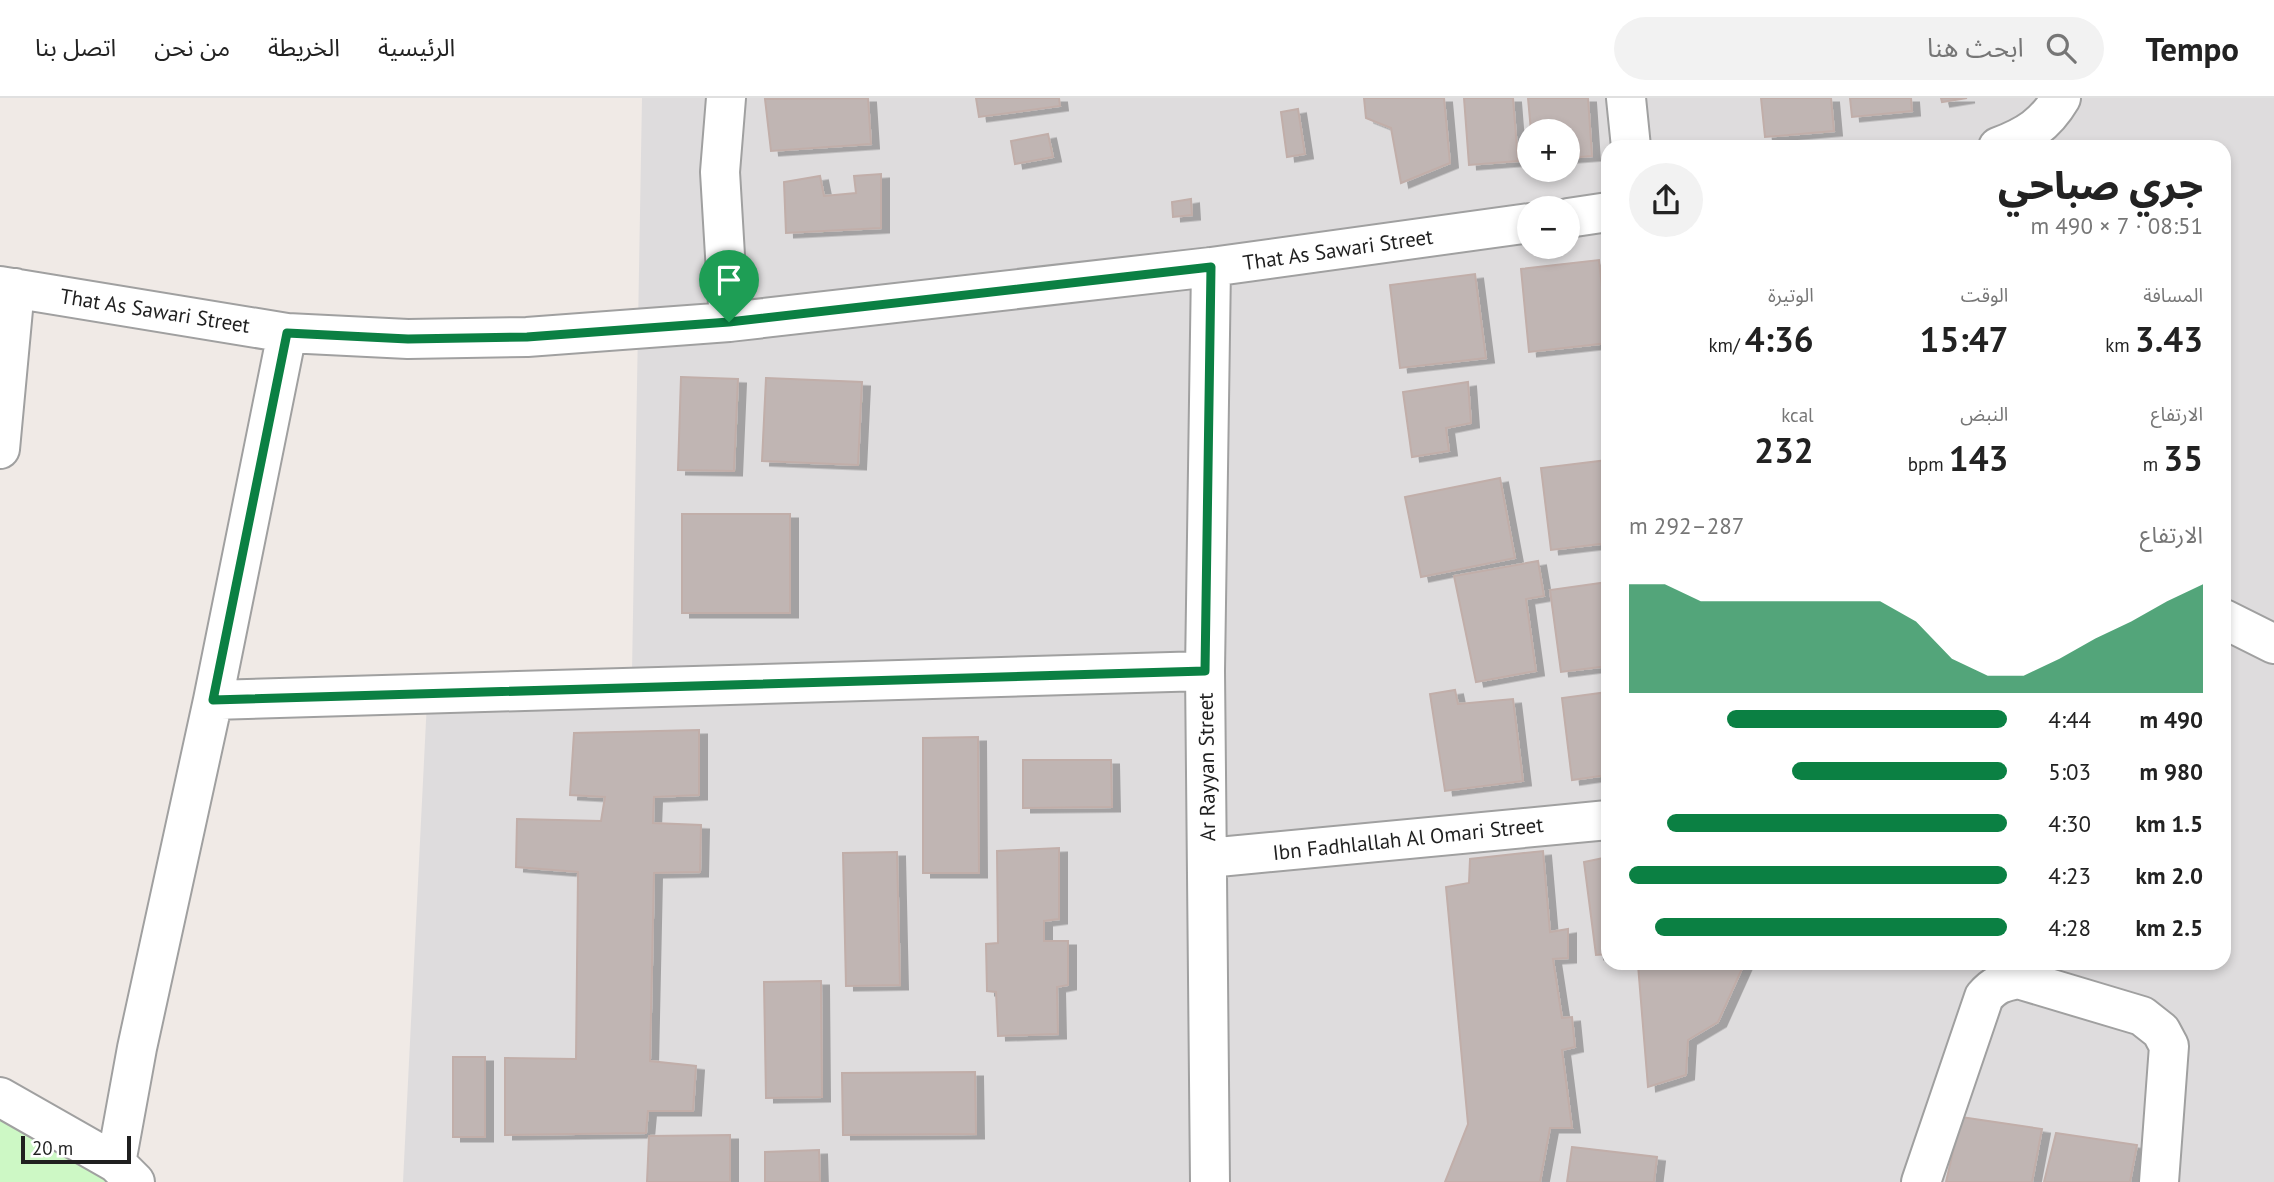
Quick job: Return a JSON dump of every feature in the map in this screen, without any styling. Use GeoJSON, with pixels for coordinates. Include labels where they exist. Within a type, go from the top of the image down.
{"type":"FeatureCollection","features":[{"type":"Feature","properties":{"kind":"street"},"geometry":{"type":"LineString","coordinates":[[726,98],[720,172],[729,322]]}},
{"type":"Feature","properties":{"kind":"street"},"geometry":{"type":"LineString","coordinates":[[1626,98],[1630,140]]}},
{"type":"Feature","properties":{"kind":"street"},"geometry":{"type":"LineString","coordinates":[[2016,140],[2050,117],[2062,98]]}},
{"type":"Feature","properties":{"kind":"street"},"geometry":{"type":"LineString","coordinates":[[1580,216],[1601,213]]}},
{"type":"Feature","properties":{"kind":"street","name":"That As Sawari Street"},"geometry":{"type":"LineString","coordinates":[[8,287],[287,333],[408,339],[514,337],[729,322],[1211,267],[1517,225]]}},
{"type":"Feature","properties":{"kind":"street","name":"Ar Rayyan Street"},"geometry":{"type":"LineString","coordinates":[[1210,1182],[1205,671],[1211,267]]}},
{"type":"Feature","properties":{"kind":"street"},"geometry":{"type":"LineString","coordinates":[[0,449],[8,287]]}},
{"type":"Feature","properties":{"kind":"street"},"geometry":{"type":"LineString","coordinates":[[0,1097],[126,1172],[137,1048],[213,700],[287,333]]}},
{"type":"Feature","properties":{"kind":"street"},"geometry":{"type":"LineString","coordinates":[[2231,622],[2274,644]]}},
{"type":"Feature","properties":{"kind":"street"},"geometry":{"type":"LineString","coordinates":[[213,700],[1205,671]]}},
{"type":"Feature","properties":{"kind":"street","name":"Ibn Fadhlallah Al Omari Street"},"geometry":{"type":"LineString","coordinates":[[1208,858],[1601,821]]}},
{"type":"Feature","properties":{"kind":"street"},"geometry":{"type":"LineString","coordinates":[[1920,1182],[1984,998],[1993,987],[2018,979],[2142,1016],[2161,1031],[2169,1046],[2159,1182]]}},
{"type":"Feature","properties":{"kind":"shaded area"},"geometry":{"type":"Polygon","coordinates":[[[642,98],[2274,98],[2274,1182],[403,1182],[428,681],[632,672],[642,98]]]}},
{"type":"Feature","properties":{"kind":"green space"},"geometry":{"type":"Polygon","coordinates":[[[0,1100],[113,1182],[0,1182],[0,1100]]]}},
{"type":"Feature","properties":{"kind":"building"},"geometry":{"type":"Polygon","coordinates":[[[868,98],[871,144],[771,151],[765,99],[868,98]]]}},
{"type":"Feature","properties":{"kind":"building"},"geometry":{"type":"Polygon","coordinates":[[[976,98],[1059,98],[1060,106],[979,117],[976,98]]]}},
{"type":"Feature","properties":{"kind":"building"},"geometry":{"type":"Polygon","coordinates":[[[1364,98],[1444,98],[1450,163],[1401,183],[1391,128],[1366,118],[1364,98]]]}},
{"type":"Feature","properties":{"kind":"building"},"geometry":{"type":"Polygon","coordinates":[[[1464,98],[1513,98],[1517,161],[1469,165],[1464,98]]]}},
{"type":"Feature","properties":{"kind":"building"},"geometry":{"type":"Polygon","coordinates":[[[1528,98],[1588,98],[1592,156],[1580,157],[1580,119],[1530,119],[1528,98]]]}},
{"type":"Feature","properties":{"kind":"building"},"geometry":{"type":"Polygon","coordinates":[[[1761,98],[1831,98],[1834,131],[1765,137],[1761,98]]]}},
{"type":"Feature","properties":{"kind":"building"},"geometry":{"type":"Polygon","coordinates":[[[1850,98],[1911,98],[1912,111],[1852,117],[1850,98]]]}},
{"type":"Feature","properties":{"kind":"building"},"geometry":{"type":"Polygon","coordinates":[[[1941,98],[1967,98],[1942,102],[1941,98]]]}},
{"type":"Feature","properties":{"kind":"building"},"geometry":{"type":"Polygon","coordinates":[[[1298,109],[1305,154],[1287,157],[1281,112],[1298,109]]]}},
{"type":"Feature","properties":{"kind":"building"},"geometry":{"type":"Polygon","coordinates":[[[1048,134],[1053,157],[1015,164],[1011,141],[1048,134]]]}},
{"type":"Feature","properties":{"kind":"building"},"geometry":{"type":"Polygon","coordinates":[[[881,174],[881,228],[786,233],[784,182],[820,176],[824,196],[856,193],[854,176],[881,174]]]}},
{"type":"Feature","properties":{"kind":"building"},"geometry":{"type":"Polygon","coordinates":[[[1191,199],[1192,215],[1173,217],[1172,202],[1191,199]]]}},
{"type":"Feature","properties":{"kind":"building"},"geometry":{"type":"Polygon","coordinates":[[[1599,260],[1601,344],[1529,352],[1521,269],[1599,260]]]}},
{"type":"Feature","properties":{"kind":"building"},"geometry":{"type":"Polygon","coordinates":[[[1475,274],[1486,358],[1400,368],[1390,285],[1475,274]]]}},
{"type":"Feature","properties":{"kind":"building"},"geometry":{"type":"Polygon","coordinates":[[[681,377],[738,379],[734,471],[678,470],[681,377]]]}},
{"type":"Feature","properties":{"kind":"building"},"geometry":{"type":"Polygon","coordinates":[[[766,378],[862,382],[858,465],[762,461],[766,378]]]}},
{"type":"Feature","properties":{"kind":"building"},"geometry":{"type":"Polygon","coordinates":[[[1468,382],[1471,423],[1446,428],[1449,451],[1412,457],[1403,392],[1468,382]]]}},
{"type":"Feature","properties":{"kind":"building"},"geometry":{"type":"Polygon","coordinates":[[[1601,461],[1601,544],[1551,550],[1541,468],[1601,461]]]}},
{"type":"Feature","properties":{"kind":"building"},"geometry":{"type":"Polygon","coordinates":[[[1500,478],[1515,558],[1421,577],[1405,497],[1500,478]]]}},
{"type":"Feature","properties":{"kind":"building"},"geometry":{"type":"Polygon","coordinates":[[[682,514],[790,514],[790,613],[682,613],[682,514]]]}},
{"type":"Feature","properties":{"kind":"building"},"geometry":{"type":"Polygon","coordinates":[[[1538,561],[1544,596],[1526,599],[1536,671],[1476,682],[1454,576],[1538,561]]]}},
{"type":"Feature","properties":{"kind":"building"},"geometry":{"type":"Polygon","coordinates":[[[1601,583],[1601,667],[1561,672],[1550,590],[1601,583]]]}},
{"type":"Feature","properties":{"kind":"building"},"geometry":{"type":"Polygon","coordinates":[[[1455,690],[1458,704],[1513,699],[1523,781],[1445,791],[1430,694],[1455,690]]]}},
{"type":"Feature","properties":{"kind":"building"},"geometry":{"type":"Polygon","coordinates":[[[1601,693],[1601,776],[1572,780],[1562,698],[1601,693]]]}},
{"type":"Feature","properties":{"kind":"building"},"geometry":{"type":"Polygon","coordinates":[[[699,730],[699,795],[654,797],[653,823],[701,825],[700,872],[654,873],[650,1061],[696,1066],[693,1111],[648,1111],[646,1133],[505,1135],[505,1058],[576,1059],[578,872],[516,867],[517,819],[601,821],[605,797],[570,795],[574,733],[699,730]]]}},
{"type":"Feature","properties":{"kind":"building"},"geometry":{"type":"Polygon","coordinates":[[[978,737],[979,873],[923,873],[923,738],[978,737]]]}},
{"type":"Feature","properties":{"kind":"building"},"geometry":{"type":"Polygon","coordinates":[[[1023,760],[1111,760],[1112,807],[1023,808],[1023,760]]]}},
{"type":"Feature","properties":{"kind":"building"},"geometry":{"type":"Polygon","coordinates":[[[1059,848],[1059,919],[1044,921],[1044,941],[1068,941],[1068,985],[1057,987],[1058,1034],[998,1036],[996,992],[987,991],[986,944],[998,943],[997,851],[1059,848]]]}},
{"type":"Feature","properties":{"kind":"building"},"geometry":{"type":"Polygon","coordinates":[[[1543,851],[1550,932],[1568,929],[1568,958],[1553,959],[1562,1018],[1572,1017],[1575,1047],[1562,1050],[1572,1128],[1550,1128],[1540,1182],[1445,1182],[1468,1124],[1446,887],[1469,883],[1470,859],[1543,851]]]}},
{"type":"Feature","properties":{"kind":"building"},"geometry":{"type":"Polygon","coordinates":[[[897,852],[900,985],[846,986],[843,853],[897,852]]]}},
{"type":"Feature","properties":{"kind":"building"},"geometry":{"type":"Polygon","coordinates":[[[1601,858],[1601,955],[1596,955],[1584,862],[1601,858]]]}},
{"type":"Feature","properties":{"kind":"building"},"geometry":{"type":"Polygon","coordinates":[[[1638,970],[1741,970],[1718,1022],[1688,1040],[1686,1075],[1648,1087],[1638,970]]]}},
{"type":"Feature","properties":{"kind":"building"},"geometry":{"type":"Polygon","coordinates":[[[821,981],[822,1097],[766,1098],[764,982],[821,981]]]}},
{"type":"Feature","properties":{"kind":"building"},"geometry":{"type":"Polygon","coordinates":[[[453,1057],[485,1057],[485,1137],[453,1137],[453,1057]]]}},
{"type":"Feature","properties":{"kind":"building"},"geometry":{"type":"Polygon","coordinates":[[[975,1072],[976,1134],[843,1135],[842,1073],[975,1072]]]}},
{"type":"Feature","properties":{"kind":"building"},"geometry":{"type":"Polygon","coordinates":[[[1961,1117],[2042,1129],[2032,1182],[1946,1182],[1961,1117]]]}},
{"type":"Feature","properties":{"kind":"building"},"geometry":{"type":"Polygon","coordinates":[[[2056,1133],[2137,1145],[2130,1182],[2044,1182],[2056,1133]]]}},
{"type":"Feature","properties":{"kind":"building"},"geometry":{"type":"Polygon","coordinates":[[[730,1135],[730,1182],[647,1182],[649,1136],[730,1135]]]}},
{"type":"Feature","properties":{"kind":"building"},"geometry":{"type":"Polygon","coordinates":[[[1572,1147],[1657,1157],[1654,1182],[1567,1182],[1572,1147]]]}},
{"type":"Feature","properties":{"kind":"building"},"geometry":{"type":"Polygon","coordinates":[[[819,1150],[820,1182],[765,1182],[765,1152],[819,1150]]]}},
{"type":"Feature","properties":{"kind":"route"},"geometry":{"type":"LineString","coordinates":[[1211,267],[1205,671],[213,700],[287,333],[408,339],[527,337],[729,322],[1211,267]]}}]}
